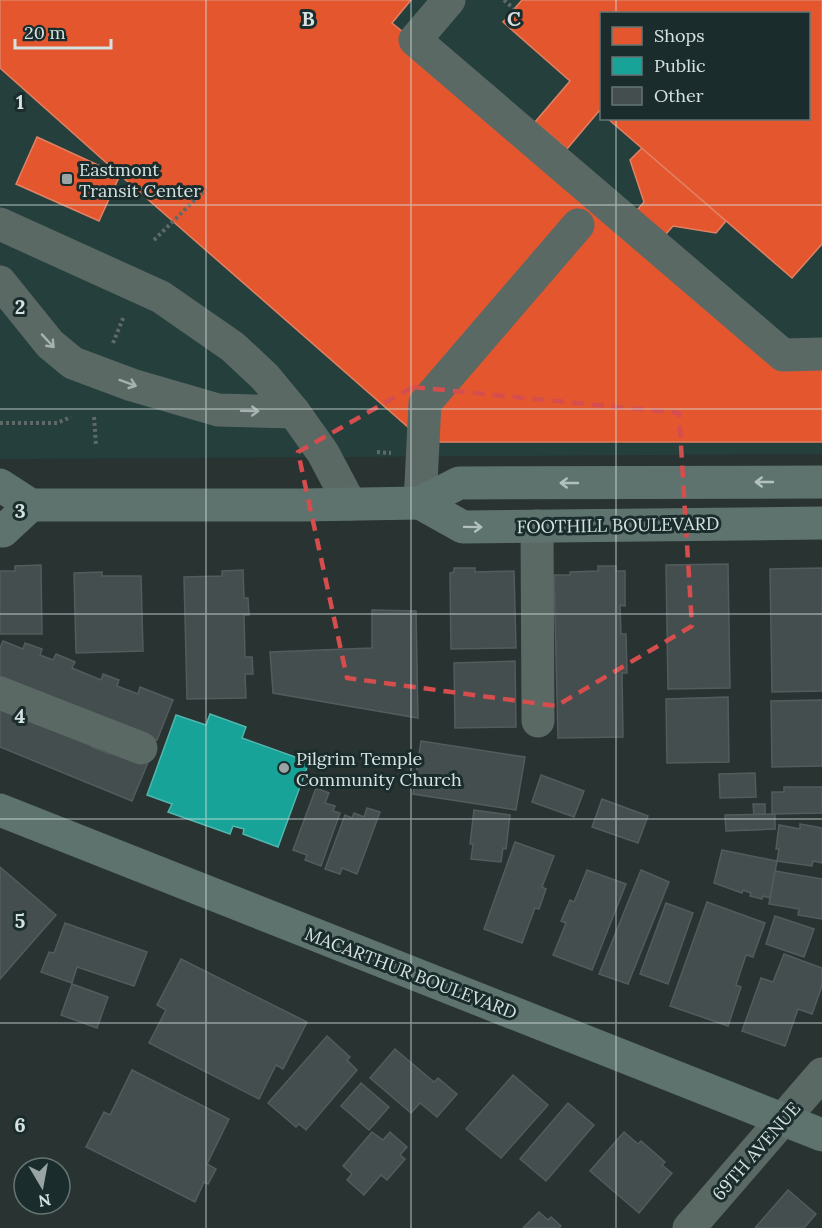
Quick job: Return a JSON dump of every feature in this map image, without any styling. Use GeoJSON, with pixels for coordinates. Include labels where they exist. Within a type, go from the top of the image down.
{"type":"FeatureCollection","features":[{"type":"Feature","properties":{"kind":"main road","name":"FOOTHILL BOULEVARD"},"geometry":{"type":"LineString","coordinates":[[31,505],[420,503],[459,483],[822,482]]}},
{"type":"Feature","properties":{"kind":"main road"},"geometry":{"type":"LineString","coordinates":[[0,485],[31,505],[3,531],[0,531]]}},
{"type":"Feature","properties":{"kind":"main road","name":"FOOTHILL BOULEVARD"},"geometry":{"type":"LineString","coordinates":[[420,503],[463,527],[822,523]]}},
{"type":"Feature","properties":{"kind":"main road","name":"MACARTHUR BOULEVARD"},"geometry":{"type":"LineString","coordinates":[[0,810],[822,1134]]}},
{"type":"Feature","properties":{"kind":"street"},"geometry":{"type":"LineString","coordinates":[[449,0],[414,40],[783,355],[822,354]]}},
{"type":"Feature","properties":{"kind":"street"},"geometry":{"type":"LineString","coordinates":[[0,224],[161,297],[233,347],[265,377],[294,412],[323,453],[350,504]]}},
{"type":"Feature","properties":{"kind":"street"},"geometry":{"type":"LineString","coordinates":[[420,503],[425,403],[578,225]]}},
{"type":"Feature","properties":{"kind":"street"},"geometry":{"type":"LineString","coordinates":[[0,282],[50,344],[73,363],[132,385],[218,410],[294,412]]}},
{"type":"Feature","properties":{"kind":"street"},"geometry":{"type":"LineString","coordinates":[[537,526],[538,721]]}},
{"type":"Feature","properties":{"kind":"street"},"geometry":{"type":"LineString","coordinates":[[0,693],[141,748]]}},
{"type":"Feature","properties":{"kind":"street","name":"69TH AVENUE"},"geometry":{"type":"LineString","coordinates":[[689,1228],[822,1074]]}},
{"type":"Feature","properties":{"kind":"path"},"geometry":{"type":"LineString","coordinates":[[504,0],[514,9]]}},
{"type":"Feature","properties":{"kind":"path"},"geometry":{"type":"LineString","coordinates":[[153,240],[206,189]]}},
{"type":"Feature","properties":{"kind":"path"},"geometry":{"type":"LineString","coordinates":[[109,353],[124,315]]}},
{"type":"Feature","properties":{"kind":"path"},"geometry":{"type":"LineString","coordinates":[[0,423],[57,423],[71,417]]}},
{"type":"Feature","properties":{"kind":"path"},"geometry":{"type":"LineString","coordinates":[[94,417],[96,445]]}},
{"type":"Feature","properties":{"kind":"highlighted area"},"geometry":{"type":"Polygon","coordinates":[[[413,387],[679,413],[692,626],[556,706],[347,678],[298,452],[413,387]]]}},
{"type":"Feature","properties":{"kind":"shaded area"},"geometry":{"type":"Polygon","coordinates":[[[0,0],[822,0],[822,454],[0,459],[0,0]]]}},
{"type":"Feature","properties":{"kind":"building: Shops"},"geometry":{"type":"Polygon","coordinates":[[[0,0],[411,0],[392,23],[631,217],[644,202],[630,160],[642,148],[726,221],[716,233],[673,226],[659,242],[783,348],[822,348],[822,442],[425,442],[0,68],[0,0]]]}},
{"type":"Feature","properties":{"kind":"building: Shops"},"geometry":{"type":"Polygon","coordinates":[[[522,0],[822,0],[822,244],[792,278],[609,120],[810,120],[810,12],[600,12],[600,112],[567,149],[535,122],[570,81],[503,22],[522,0]]]}},
{"type":"Feature","properties":{"kind":"building: Shops"},"geometry":{"type":"Polygon","coordinates":[[[37,137],[120,175],[99,221],[16,184],[37,137]]]}},
{"type":"Feature","properties":{"kind":"building: Public"},"geometry":{"type":"Polygon","coordinates":[[[210,714],[246,727],[242,738],[309,762],[278,847],[243,834],[244,829],[233,826],[230,834],[168,812],[172,804],[147,795],[176,715],[206,725],[210,714]]]}},
{"type":"Feature","properties":{"kind":"building: Other"},"geometry":{"type":"Polygon","coordinates":[[[728,564],[730,688],[668,689],[666,565],[728,564]]]}},
{"type":"Feature","properties":{"kind":"building: Other"},"geometry":{"type":"Polygon","coordinates":[[[41,565],[42,634],[0,634],[0,571],[15,571],[15,566],[41,565]]]}},
{"type":"Feature","properties":{"kind":"building: Other"},"geometry":{"type":"Polygon","coordinates":[[[598,566],[616,566],[616,571],[625,571],[625,606],[620,605],[621,634],[626,634],[627,673],[622,673],[623,737],[558,738],[554,575],[598,571],[598,566]]]}},
{"type":"Feature","properties":{"kind":"building: Other"},"geometry":{"type":"Polygon","coordinates":[[[454,568],[475,568],[475,572],[514,571],[516,648],[451,649],[450,573],[454,572],[454,568]]]}},
{"type":"Feature","properties":{"kind":"building: Other"},"geometry":{"type":"Polygon","coordinates":[[[822,568],[822,691],[772,692],[770,569],[822,568]]]}},
{"type":"Feature","properties":{"kind":"building: Other"},"geometry":{"type":"Polygon","coordinates":[[[243,570],[244,598],[248,598],[249,615],[244,615],[245,657],[252,657],[253,674],[245,674],[246,698],[187,699],[184,577],[222,576],[222,571],[243,570]]]}},
{"type":"Feature","properties":{"kind":"building: Other"},"geometry":{"type":"Polygon","coordinates":[[[102,572],[102,576],[141,576],[143,651],[76,653],[74,573],[102,572]]]}},
{"type":"Feature","properties":{"kind":"building: Other"},"geometry":{"type":"Polygon","coordinates":[[[372,610],[416,611],[418,718],[273,693],[270,652],[372,648],[372,610]]]}},
{"type":"Feature","properties":{"kind":"building: Other"},"geometry":{"type":"Polygon","coordinates":[[[3,641],[23,649],[25,643],[42,649],[40,655],[53,660],[56,654],[75,662],[72,668],[101,680],[103,674],[119,680],[117,686],[138,694],[140,687],[173,700],[157,740],[0,676],[0,648],[3,641]]]}},
{"type":"Feature","properties":{"kind":"building: Other"},"geometry":{"type":"Polygon","coordinates":[[[515,661],[516,727],[455,728],[454,663],[515,661]]]}},
{"type":"Feature","properties":{"kind":"building: Other"},"geometry":{"type":"Polygon","coordinates":[[[728,697],[729,762],[667,763],[666,699],[728,697]]]}},
{"type":"Feature","properties":{"kind":"building: Other"},"geometry":{"type":"Polygon","coordinates":[[[822,700],[822,766],[772,767],[771,701],[822,700]]]}},
{"type":"Feature","properties":{"kind":"building: Other"},"geometry":{"type":"Polygon","coordinates":[[[0,702],[95,740],[92,747],[109,754],[112,745],[149,760],[132,801],[0,747],[0,702]]]}},
{"type":"Feature","properties":{"kind":"building: Other"},"geometry":{"type":"Polygon","coordinates":[[[421,741],[525,757],[516,810],[413,794],[421,741]]]}},
{"type":"Feature","properties":{"kind":"building: Other"},"geometry":{"type":"Polygon","coordinates":[[[755,773],[756,797],[720,798],[719,774],[755,773]]]}},
{"type":"Feature","properties":{"kind":"building: Other"},"geometry":{"type":"Polygon","coordinates":[[[541,775],[584,791],[574,817],[532,802],[541,775]]]}},
{"type":"Feature","properties":{"kind":"building: Other"},"geometry":{"type":"Polygon","coordinates":[[[784,787],[822,787],[822,813],[772,814],[772,792],[784,792],[784,787]]]}},
{"type":"Feature","properties":{"kind":"building: Other"},"geometry":{"type":"Polygon","coordinates":[[[316,788],[329,793],[325,803],[335,806],[333,811],[340,813],[321,866],[305,860],[307,855],[293,850],[316,788]]]}},
{"type":"Feature","properties":{"kind":"building: Other"},"geometry":{"type":"Polygon","coordinates":[[[602,799],[648,816],[638,843],[592,827],[602,799]]]}},
{"type":"Feature","properties":{"kind":"building: Other"},"geometry":{"type":"Polygon","coordinates":[[[753,804],[765,804],[765,814],[754,815],[753,804]]]}},
{"type":"Feature","properties":{"kind":"building: Other"},"geometry":{"type":"Polygon","coordinates":[[[367,808],[380,812],[357,874],[342,868],[340,874],[325,869],[345,815],[352,818],[354,813],[364,817],[367,808]]]}},
{"type":"Feature","properties":{"kind":"building: Other"},"geometry":{"type":"Polygon","coordinates":[[[474,810],[510,815],[506,849],[503,848],[501,862],[471,859],[473,844],[470,844],[474,810]]]}},
{"type":"Feature","properties":{"kind":"building: Other"},"geometry":{"type":"Polygon","coordinates":[[[775,814],[775,829],[726,831],[725,815],[775,814]]]}},
{"type":"Feature","properties":{"kind":"building: Other"},"geometry":{"type":"Polygon","coordinates":[[[800,824],[822,828],[822,863],[813,861],[812,866],[777,861],[779,825],[800,829],[800,824]]]}},
{"type":"Feature","properties":{"kind":"building: Other"},"geometry":{"type":"Polygon","coordinates":[[[515,842],[554,856],[542,887],[546,889],[539,909],[535,908],[522,943],[484,929],[515,842]]]}},
{"type":"Feature","properties":{"kind":"building: Other"},"geometry":{"type":"Polygon","coordinates":[[[722,850],[777,861],[770,898],[750,896],[751,893],[743,890],[742,893],[714,883],[722,850]]]}},
{"type":"Feature","properties":{"kind":"building: Other"},"geometry":{"type":"Polygon","coordinates":[[[0,867],[56,915],[0,979],[0,867]]]}},
{"type":"Feature","properties":{"kind":"building: Other"},"geometry":{"type":"Polygon","coordinates":[[[587,870],[626,884],[592,970],[553,955],[566,923],[561,921],[570,900],[574,902],[587,870]]]}},
{"type":"Feature","properties":{"kind":"building: Other"},"geometry":{"type":"Polygon","coordinates":[[[641,870],[669,882],[628,984],[599,974],[641,870]]]}},
{"type":"Feature","properties":{"kind":"building: Other"},"geometry":{"type":"Polygon","coordinates":[[[775,871],[822,879],[822,919],[798,915],[799,909],[769,904],[775,871]]]}},
{"type":"Feature","properties":{"kind":"building: Other"},"geometry":{"type":"Polygon","coordinates":[[[707,902],[765,923],[753,957],[746,955],[736,985],[741,987],[728,1026],[670,1006],[707,902]]]}},
{"type":"Feature","properties":{"kind":"building: Other"},"geometry":{"type":"Polygon","coordinates":[[[666,903],[693,913],[668,984],[640,974],[666,903]]]}},
{"type":"Feature","properties":{"kind":"building: Other"},"geometry":{"type":"Polygon","coordinates":[[[775,916],[814,929],[804,957],[766,944],[775,916]]]}},
{"type":"Feature","properties":{"kind":"building: Other"},"geometry":{"type":"Polygon","coordinates":[[[65,923],[147,952],[134,986],[77,967],[72,983],[41,972],[49,952],[54,953],[65,923]]]}},
{"type":"Feature","properties":{"kind":"building: Other"},"geometry":{"type":"Polygon","coordinates":[[[784,954],[822,968],[822,986],[812,1014],[798,1009],[785,1046],[742,1031],[761,978],[773,982],[784,954]]]}},
{"type":"Feature","properties":{"kind":"building: Other"},"geometry":{"type":"Polygon","coordinates":[[[181,959],[307,1022],[283,1069],[276,1065],[259,1099],[149,1043],[166,1010],[157,1005],[181,959]]]}},
{"type":"Feature","properties":{"kind":"building: Other"},"geometry":{"type":"Polygon","coordinates":[[[72,984],[108,997],[97,1028],[61,1015],[72,984]]]}},
{"type":"Feature","properties":{"kind":"building: Other"},"geometry":{"type":"Polygon","coordinates":[[[327,1036],[350,1057],[347,1060],[357,1070],[306,1130],[299,1124],[296,1127],[268,1103],[327,1036]]]}},
{"type":"Feature","properties":{"kind":"building: Other"},"geometry":{"type":"Polygon","coordinates":[[[395,1049],[434,1082],[438,1078],[457,1094],[437,1117],[420,1103],[411,1113],[370,1078],[395,1049]]]}},
{"type":"Feature","properties":{"kind":"building: Other"},"geometry":{"type":"Polygon","coordinates":[[[132,1070],[229,1119],[207,1164],[216,1169],[208,1184],[204,1182],[195,1202],[86,1147],[104,1112],[110,1115],[132,1070]]]}},
{"type":"Feature","properties":{"kind":"building: Other"},"geometry":{"type":"Polygon","coordinates":[[[513,1075],[548,1105],[501,1158],[466,1129],[513,1075]]]}},
{"type":"Feature","properties":{"kind":"building: Other"},"geometry":{"type":"Polygon","coordinates":[[[361,1083],[389,1107],[369,1130],[341,1106],[361,1083]]]}},
{"type":"Feature","properties":{"kind":"building: Other"},"geometry":{"type":"Polygon","coordinates":[[[568,1103],[594,1125],[546,1181],[520,1159],[568,1103]]]}},
{"type":"Feature","properties":{"kind":"building: Other"},"geometry":{"type":"Polygon","coordinates":[[[372,1132],[383,1140],[390,1132],[407,1147],[400,1155],[405,1159],[387,1180],[381,1175],[364,1195],[347,1180],[352,1174],[343,1166],[372,1132]]]}},
{"type":"Feature","properties":{"kind":"building: Other"},"geometry":{"type":"Polygon","coordinates":[[[624,1132],[638,1144],[641,1141],[665,1162],[662,1165],[672,1173],[639,1213],[590,1171],[624,1132]]]}},
{"type":"Feature","properties":{"kind":"building: Other"},"geometry":{"type":"Polygon","coordinates":[[[788,1190],[816,1214],[804,1228],[755,1228],[788,1190]]]}},
{"type":"Feature","properties":{"kind":"building: Other"},"geometry":{"type":"Polygon","coordinates":[[[539,1212],[548,1220],[551,1217],[561,1226],[559,1228],[523,1228],[539,1212]]]}},
{"type":"Feature","properties":{"kind":"place","name":"Eastmont Transit Center"},"geometry":{"type":"Point","coordinates":[67,179]}},
{"type":"Feature","properties":{"kind":"place","name":"Pilgrim Temple Community Church"},"geometry":{"type":"Point","coordinates":[284,768]}}]}
